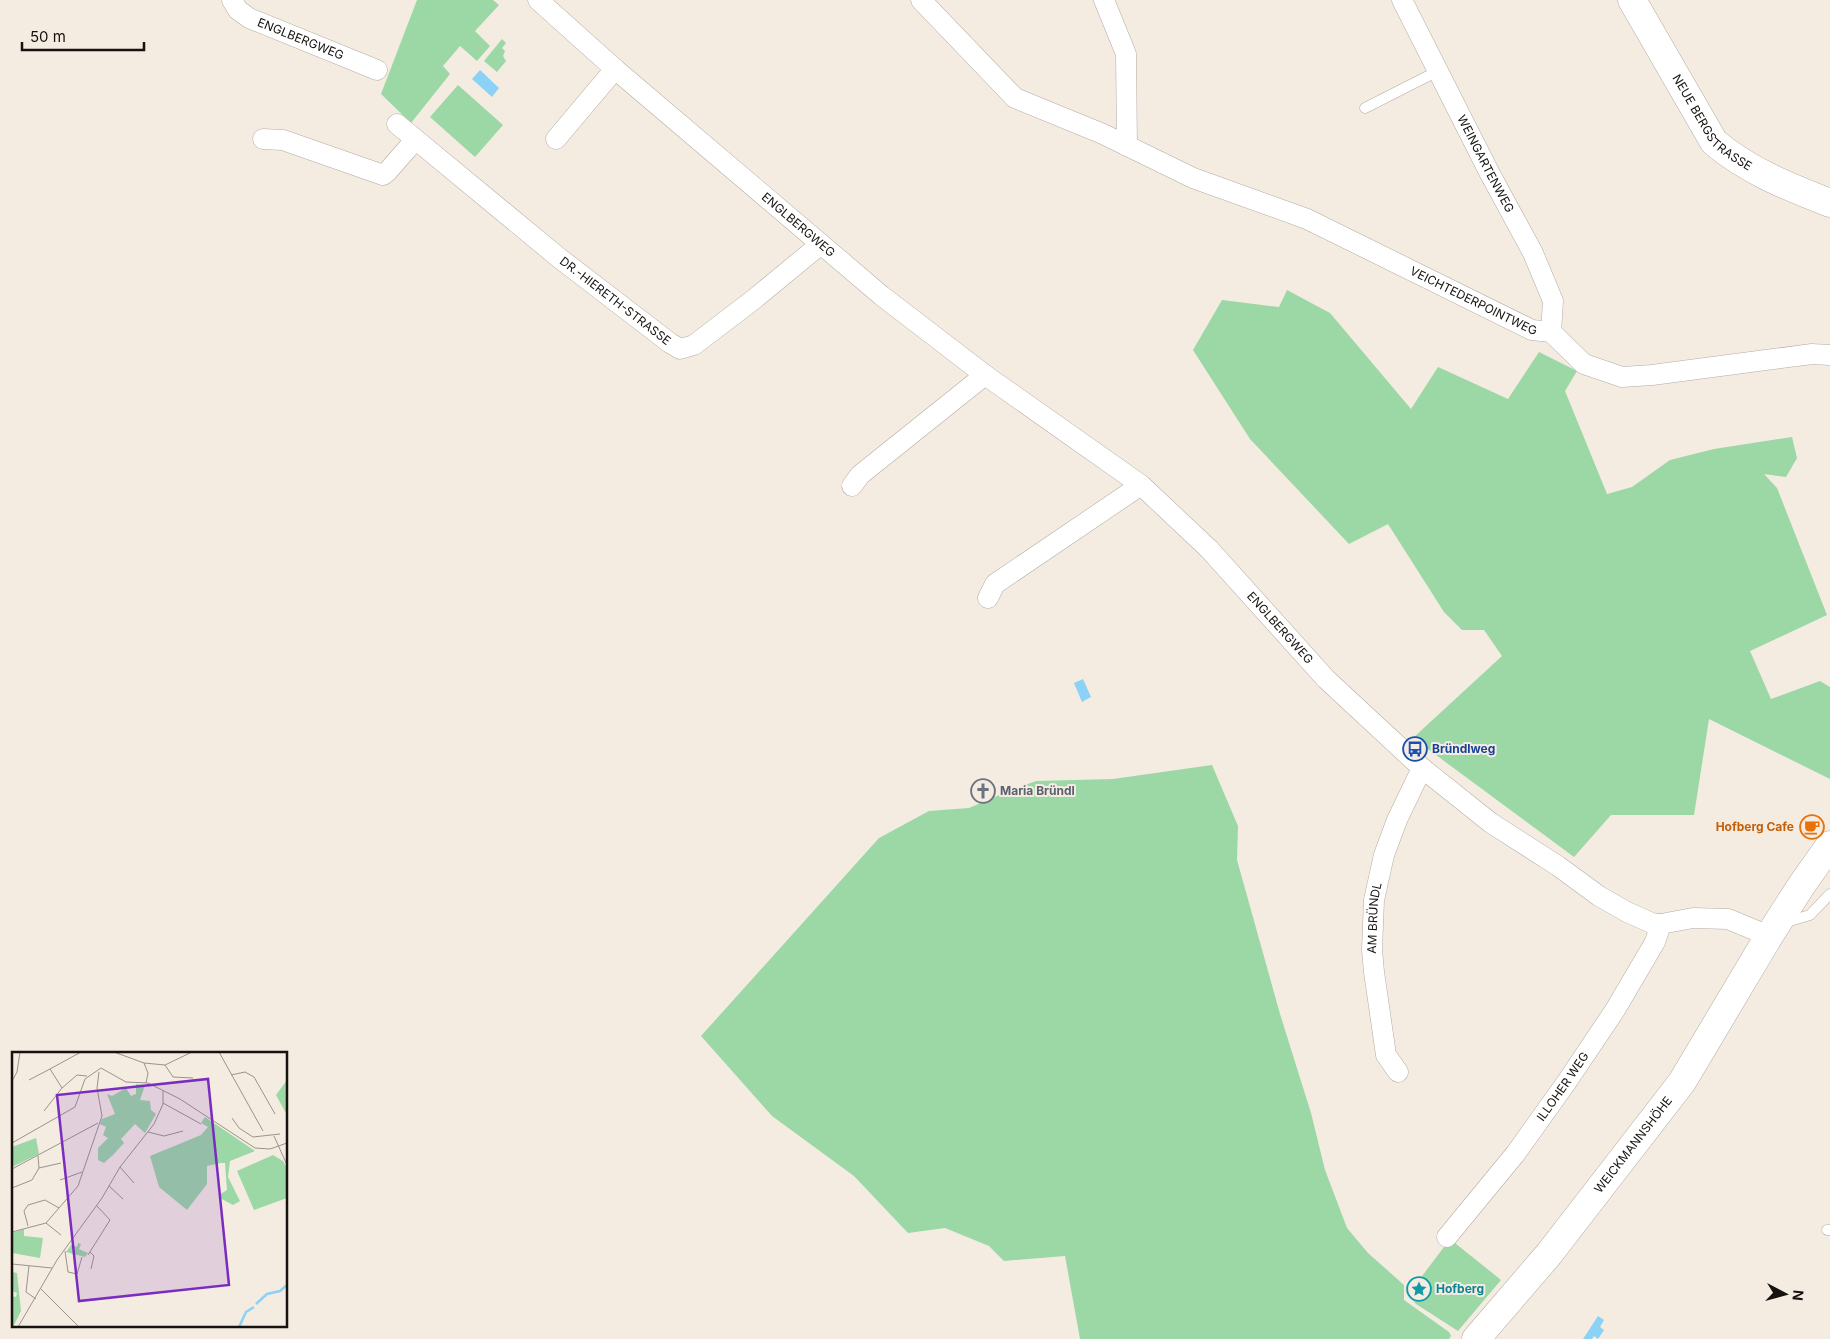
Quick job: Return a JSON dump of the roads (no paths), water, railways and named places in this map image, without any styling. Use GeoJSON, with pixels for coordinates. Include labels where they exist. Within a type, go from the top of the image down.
{"type":"FeatureCollection","features":[{"type":"Feature","properties":{"kind":"street","name":"ENGLBERGWEG"},"geometry":{"type":"LineString","coordinates":[[232,0],[238,10],[249,18],[377,70]]}},
{"type":"Feature","properties":{"kind":"street","name":"ENGLBERGWEG"},"geometry":{"type":"LineString","coordinates":[[538,0],[615,69],[882,296],[985,375],[1141,485],[1209,549],[1326,679],[1422,768]]}},
{"type":"Feature","properties":{"kind":"street","name":"VEICHTEDERPOINTWEG"},"geometry":{"type":"LineString","coordinates":[[922,0],[1015,98],[1103,134],[1193,178],[1307,219],[1532,330],[1551,332],[1584,364],[1622,377],[1652,375],[1812,354],[1830,354]]}},
{"type":"Feature","properties":{"kind":"street"},"geometry":{"type":"LineString","coordinates":[[1104,0],[1126,54],[1128,146]]}},
{"type":"Feature","properties":{"kind":"street","name":"WEINGARTENWEG"},"geometry":{"type":"LineString","coordinates":[[1402,0],[1532,253],[1552,300],[1551,332]]}},
{"type":"Feature","properties":{"kind":"street","name":"NEUE BERGSTRASSE"},"geometry":{"type":"LineString","coordinates":[[1632,0],[1714,142],[1729,155],[1760,173],[1786,186],[1830,203]]}},
{"type":"Feature","properties":{"kind":"street"},"geometry":{"type":"LineString","coordinates":[[556,139],[615,69]]}},
{"type":"Feature","properties":{"kind":"street","name":"DR.-HIERETH-STRASSE"},"geometry":{"type":"LineString","coordinates":[[397,124],[414,140],[558,257],[680,349],[694,345],[753,300],[821,244]]}},
{"type":"Feature","properties":{"kind":"street"},"geometry":{"type":"LineString","coordinates":[[263,139],[283,140],[382,175],[387,172],[414,140]]}},
{"type":"Feature","properties":{"kind":"street"},"geometry":{"type":"LineString","coordinates":[[852,486],[860,475],[985,375]]}},
{"type":"Feature","properties":{"kind":"street"},"geometry":{"type":"LineString","coordinates":[[988,598],[995,584],[1141,485]]}},
{"type":"Feature","properties":{"kind":"street"},"geometry":{"type":"LineString","coordinates":[[1422,768],[1491,823],[1558,866],[1599,896],[1627,912],[1654,924],[1694,918],[1728,919],[1772,931],[1830,845]]}},
{"type":"Feature","properties":{"kind":"street","name":"AM BRÜNDL"},"geometry":{"type":"LineString","coordinates":[[1398,1072],[1386,1055],[1374,972],[1372,950],[1374,900],[1384,855],[1422,768]]}},
{"type":"Feature","properties":{"kind":"street","name":"ILLOHER WEG"},"geometry":{"type":"LineString","coordinates":[[1447,1237],[1516,1153],[1572,1075],[1615,1010],[1655,942],[1661,924]]}},
{"type":"Feature","properties":{"kind":"street","name":"WEICKMANNSHÖHE"},"geometry":{"type":"LineString","coordinates":[[1476,1339],[1549,1254],[1682,1082],[1772,931]]}},
{"type":"Feature","properties":{"kind":"lane"},"geometry":{"type":"LineString","coordinates":[[1365,108],[1438,71]]}},
{"type":"Feature","properties":{"kind":"lane"},"geometry":{"type":"LineString","coordinates":[[1772,931],[1810,915],[1830,894]]}},
{"type":"Feature","properties":{"kind":"water"},"geometry":{"type":"Polygon","coordinates":[[[480,70],[499,88],[492,97],[472,79],[480,70]]]}},
{"type":"Feature","properties":{"kind":"water"},"geometry":{"type":"Polygon","coordinates":[[[1083,679],[1091,697],[1082,702],[1074,683],[1083,679]]]}},
{"type":"Feature","properties":{"kind":"water"},"geometry":{"type":"Polygon","coordinates":[[[1598,1316],[1604,1320],[1600,1327],[1604,1330],[1598,1339],[1594,1336],[1592,1339],[1583,1339],[1598,1316]]]}},
{"type":"Feature","properties":{"kind":"place","name":"Bründlweg"},"geometry":{"type":"Point","coordinates":[1415,749]}},
{"type":"Feature","properties":{"kind":"place","name":"Maria Bründl"},"geometry":{"type":"Point","coordinates":[983,791]}},
{"type":"Feature","properties":{"kind":"place","name":"Hofberg Cafe"},"geometry":{"type":"Point","coordinates":[1812,827]}},
{"type":"Feature","properties":{"kind":"place","name":"Hofberg"},"geometry":{"type":"Point","coordinates":[1419,1289]}}]}
